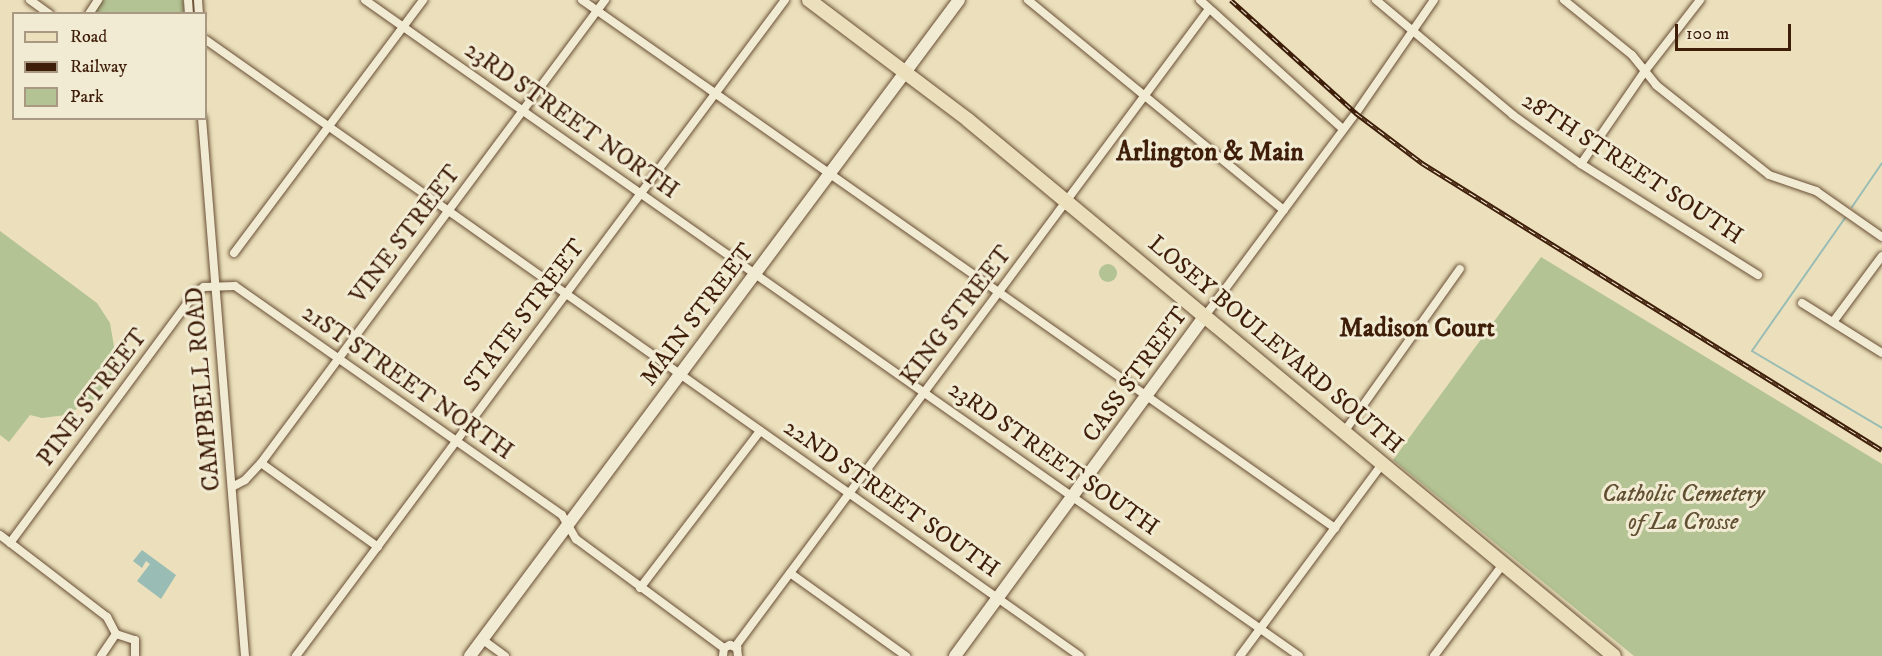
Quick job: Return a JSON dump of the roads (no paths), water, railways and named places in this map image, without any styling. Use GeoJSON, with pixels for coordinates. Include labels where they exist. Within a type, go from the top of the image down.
{"type":"FeatureCollection","features":[{"type":"Feature","properties":{"kind":"main road","name":"LOSEY BOULEVARD SOUTH"},"geometry":{"type":"LineString","coordinates":[[809,0],[906,70],[1067,202],[1503,564],[1605,653]]}},
{"type":"Feature","properties":{"kind":"street"},"geometry":{"type":"LineString","coordinates":[[30,0],[46,12]]}},
{"type":"Feature","properties":{"kind":"street","name":"23RD STREET NORTH"},"geometry":{"type":"LineString","coordinates":[[365,0],[755,274]]}},
{"type":"Feature","properties":{"kind":"street"},"geometry":{"type":"LineString","coordinates":[[234,253],[423,0]]}},
{"type":"Feature","properties":{"kind":"street"},"geometry":{"type":"LineString","coordinates":[[582,0],[1335,528]]}},
{"type":"Feature","properties":{"kind":"street","name":"VINE STREET"},"geometry":{"type":"LineString","coordinates":[[232,487],[245,480],[261,464],[605,0]]}},
{"type":"Feature","properties":{"kind":"street","name":"STATE STREET"},"geometry":{"type":"LineString","coordinates":[[296,656],[785,0]]}},
{"type":"Feature","properties":{"kind":"street","name":"MAIN STREET"},"geometry":{"type":"LineString","coordinates":[[470,656],[959,0]]}},
{"type":"Feature","properties":{"kind":"street"},"geometry":{"type":"LineString","coordinates":[[1028,0],[1284,210]]}},
{"type":"Feature","properties":{"kind":"street"},"geometry":{"type":"LineString","coordinates":[[1200,0],[1344,129]]}},
{"type":"Feature","properties":{"kind":"street","name":"28TH STREET SOUTH"},"geometry":{"type":"LineString","coordinates":[[1376,0],[1513,115],[1581,164],[1758,275]]}},
{"type":"Feature","properties":{"kind":"street","name":"CASS STREET"},"geometry":{"type":"LineString","coordinates":[[955,656],[1344,129],[1434,0]]}},
{"type":"Feature","properties":{"kind":"street"},"geometry":{"type":"LineString","coordinates":[[1564,0],[1632,55],[1656,85],[1769,175],[1816,191],[1882,237]]}},
{"type":"Feature","properties":{"kind":"street"},"geometry":{"type":"LineString","coordinates":[[1581,164],[1645,71],[1700,0]]}},
{"type":"Feature","properties":{"kind":"street","name":"KING STREET"},"geometry":{"type":"LineString","coordinates":[[736,651],[790,573],[1209,9]]}},
{"type":"Feature","properties":{"kind":"street","name":"22ND STREET SOUTH"},"geometry":{"type":"LineString","coordinates":[[207,41],[1080,656]]}},
{"type":"Feature","properties":{"kind":"street","name":"CAMPBELL ROAD"},"geometry":{"type":"LineString","coordinates":[[202,120],[245,656]]}},
{"type":"Feature","properties":{"kind":"street"},"geometry":{"type":"LineString","coordinates":[[1833,322],[1882,256]]}},
{"type":"Feature","properties":{"kind":"street"},"geometry":{"type":"LineString","coordinates":[[1344,432],[1460,269]]}},
{"type":"Feature","properties":{"kind":"street","name":"23RD STREET SOUTH"},"geometry":{"type":"LineString","coordinates":[[755,274],[1299,656]]}},
{"type":"Feature","properties":{"kind":"street","name":"21ST STREET NORTH"},"geometry":{"type":"LineString","coordinates":[[215,286],[235,286],[562,515],[576,539],[723,652]]}},
{"type":"Feature","properties":{"kind":"street","name":"PINE STREET"},"geometry":{"type":"LineString","coordinates":[[10,543],[195,293],[215,286]]}},
{"type":"Feature","properties":{"kind":"street"},"geometry":{"type":"LineString","coordinates":[[1802,303],[1882,353]]}},
{"type":"Feature","properties":{"kind":"street"},"geometry":{"type":"LineString","coordinates":[[640,588],[760,431]]}},
{"type":"Feature","properties":{"kind":"street"},"geometry":{"type":"LineString","coordinates":[[261,464],[378,547]]}},
{"type":"Feature","properties":{"kind":"street"},"geometry":{"type":"LineString","coordinates":[[1240,656],[1382,464]]}},
{"type":"Feature","properties":{"kind":"street"},"geometry":{"type":"LineString","coordinates":[[0,536],[107,617],[116,633],[135,640],[135,656]]}},
{"type":"Feature","properties":{"kind":"street"},"geometry":{"type":"LineString","coordinates":[[1434,656],[1503,564]]}},
{"type":"Feature","properties":{"kind":"street"},"geometry":{"type":"LineString","coordinates":[[790,573],[906,656]]}},
{"type":"Feature","properties":{"kind":"street"},"geometry":{"type":"LineString","coordinates":[[101,656],[116,633]]}},
{"type":"Feature","properties":{"kind":"street"},"geometry":{"type":"LineString","coordinates":[[483,640],[505,656]]}},
{"type":"Feature","properties":{"kind":"street"},"geometry":{"type":"LineString","coordinates":[[723,652],[736,651]]}},
{"type":"Feature","properties":{"kind":"water"},"geometry":{"type":"Polygon","coordinates":[[[142,550],[176,575],[161,599],[137,581],[150,564],[146,561],[142,568],[133,561],[142,550]]]}},
{"type":"Feature","properties":{"kind":"waterway"},"geometry":{"type":"LineString","coordinates":[[1852,207],[1882,163]]}},
{"type":"Feature","properties":{"kind":"waterway"},"geometry":{"type":"LineString","coordinates":[[1845,218],[1752,351],[1882,428]]}},
{"type":"Feature","properties":{"kind":"railway"},"geometry":{"type":"LineString","coordinates":[[1231,0],[1356,113],[1422,163],[1882,450]]}},
{"type":"Feature","properties":{"kind":"district","name":"Arlington & Main"},"geometry":{"type":"Point","coordinates":[1210,153]}},
{"type":"Feature","properties":{"kind":"district","name":"Madison Court"},"geometry":{"type":"Point","coordinates":[1417,329]}},
{"type":"Feature","properties":{"kind":"park label","name":"Catholic Cemetery of La Crosse"},"geometry":{"type":"Point","coordinates":[1683,509]}}]}
